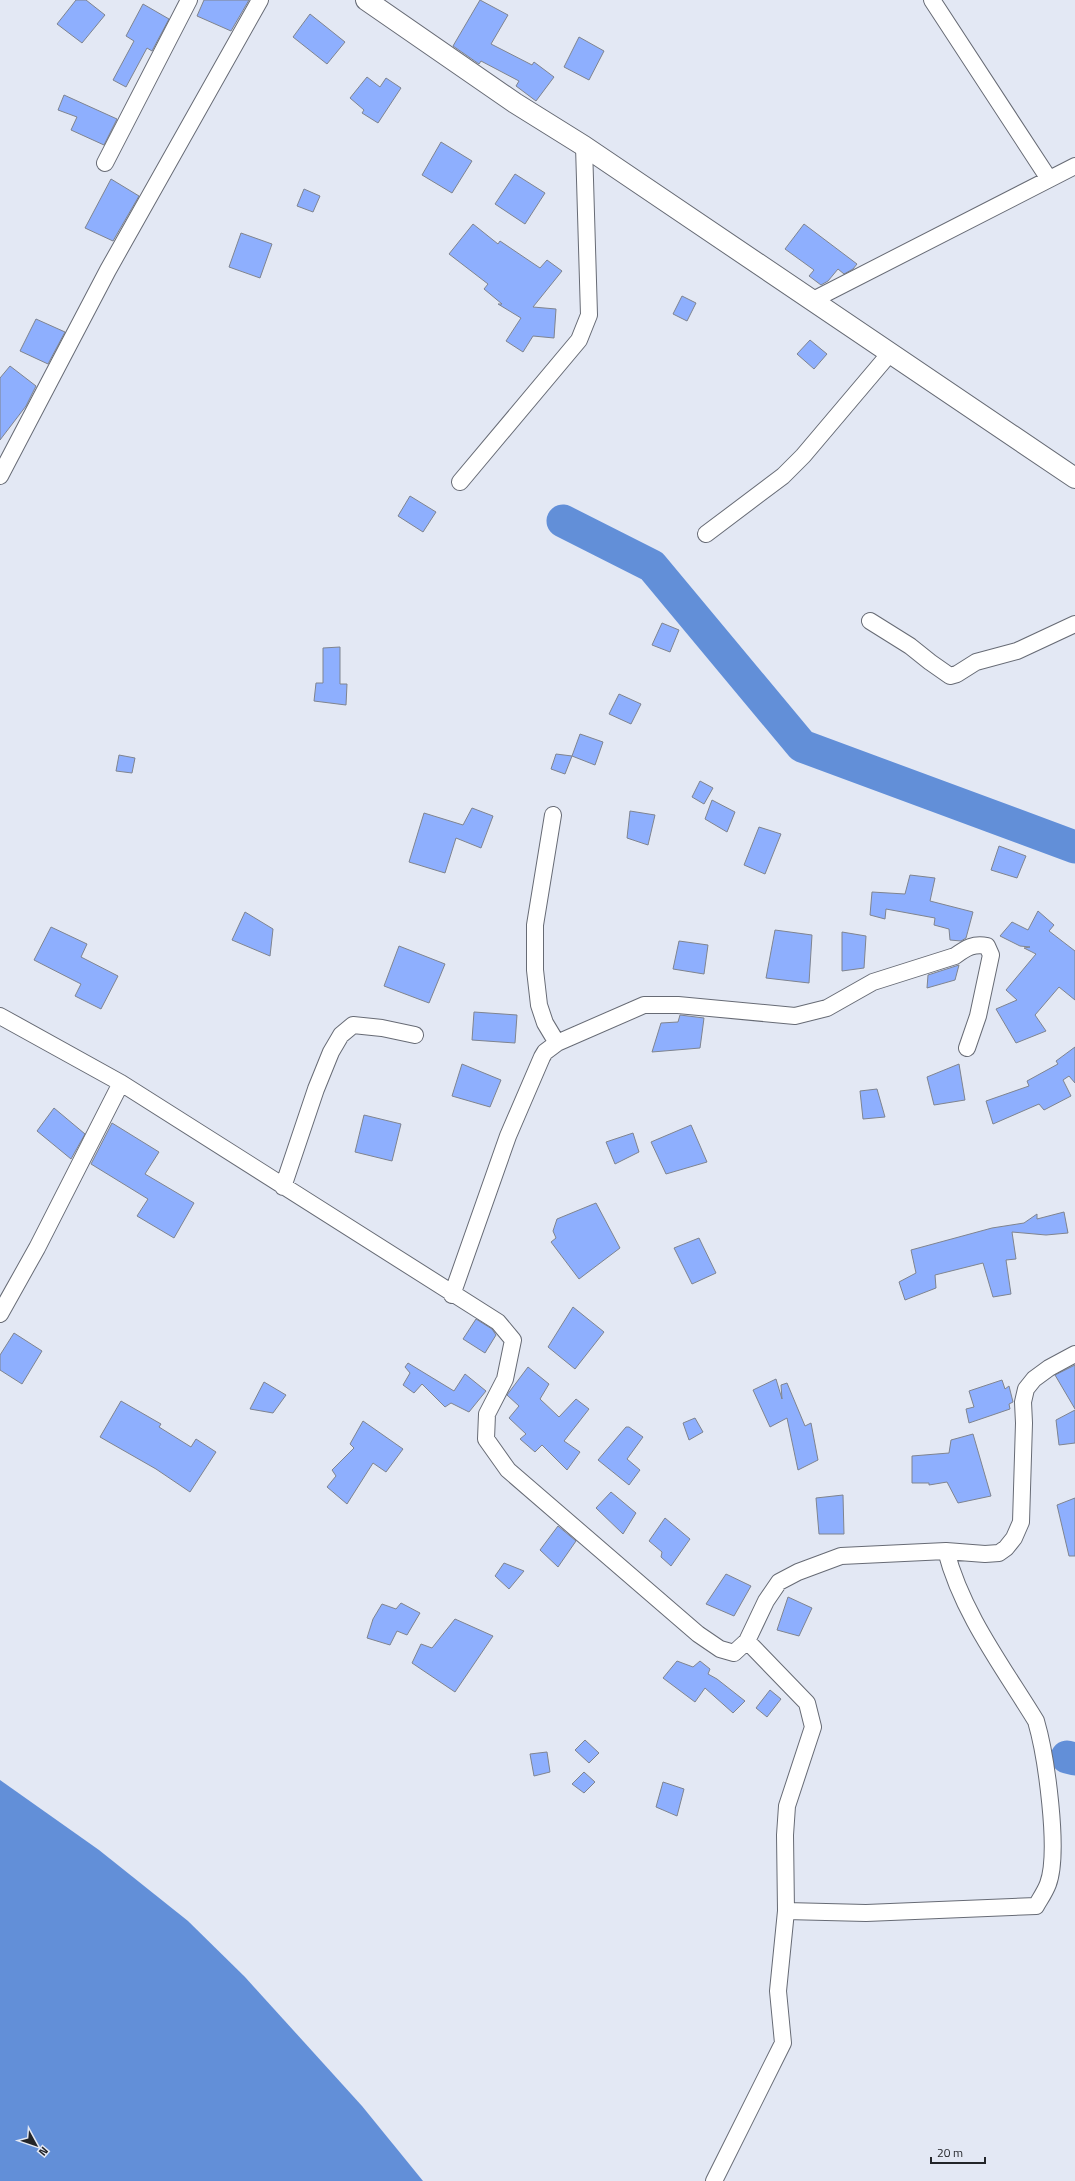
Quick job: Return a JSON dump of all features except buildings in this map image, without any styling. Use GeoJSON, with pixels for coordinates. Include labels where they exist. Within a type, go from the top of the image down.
{"type":"FeatureCollection","features":[{"type":"Feature","properties":{"kind":"street"},"geometry":{"type":"LineString","coordinates":[[105,163],[189,0]]}},
{"type":"Feature","properties":{"kind":"street"},"geometry":{"type":"LineString","coordinates":[[0,476],[108,270],[260,0]]}},
{"type":"Feature","properties":{"kind":"street"},"geometry":{"type":"LineString","coordinates":[[366,0],[515,103],[584,146],[891,352],[1075,478]]}},
{"type":"Feature","properties":{"kind":"street"},"geometry":{"type":"LineString","coordinates":[[932,0],[1049,179]]}},
{"type":"Feature","properties":{"kind":"street"},"geometry":{"type":"LineString","coordinates":[[460,482],[580,340],[589,315],[584,146]]}},
{"type":"Feature","properties":{"kind":"street"},"geometry":{"type":"LineString","coordinates":[[813,300],[1075,166]]}},
{"type":"Feature","properties":{"kind":"street"},"geometry":{"type":"LineString","coordinates":[[706,534],[783,476],[803,456],[891,352]]}},
{"type":"Feature","properties":{"kind":"street"},"geometry":{"type":"LineString","coordinates":[[870,621],[910,646],[950,676],[957,674],[976,662],[1017,651],[1075,624]]}},
{"type":"Feature","properties":{"kind":"street"},"geometry":{"type":"LineString","coordinates":[[554,815],[535,925],[535,970],[539,1005],[545,1022],[556,1043]]}},
{"type":"Feature","properties":{"kind":"street"},"geometry":{"type":"LineString","coordinates":[[452,1294],[508,1136],[542,1057],[545,1052],[556,1043],[644,1005],[678,1005],[795,1016],[827,1008],[873,982],[955,956],[965,948],[977,944],[987,946],[991,956],[978,1016],[967,1048]]}},
{"type":"Feature","properties":{"kind":"street"},"geometry":{"type":"LineString","coordinates":[[0,1016],[121,1084],[498,1322],[513,1340],[505,1379],[487,1414],[486,1440],[508,1470],[698,1634],[720,1649],[734,1653],[741,1649],[747,1641],[766,1602],[779,1582],[798,1572],[841,1556],[946,1551],[986,1554],[999,1553],[1014,1538],[1021,1522],[1024,1423],[1023,1402],[1026,1389],[1034,1379],[1049,1368],[1075,1354]]}},
{"type":"Feature","properties":{"kind":"street"},"geometry":{"type":"LineString","coordinates":[[283,1187],[316,1089],[331,1052],[341,1036],[353,1025],[382,1028],[415,1035]]}},
{"type":"Feature","properties":{"kind":"street"},"geometry":{"type":"LineString","coordinates":[[0,1314],[37,1248],[121,1084]]}},
{"type":"Feature","properties":{"kind":"street"},"geometry":{"type":"LineString","coordinates":[[786,1911],[866,1913],[1036,1906],[1048,1884],[1052,1852],[1050,1796],[1037,1727],[953,1578],[946,1551]]}},
{"type":"Feature","properties":{"kind":"street"},"geometry":{"type":"LineString","coordinates":[[714,2181],[783,2043],[778,1991],[786,1911],[785,1835],[787,1806],[813,1727],[807,1703],[747,1641]]}},
{"type":"Feature","properties":{"kind":"water"},"geometry":{"type":"Polygon","coordinates":[[[0,1780],[99,1850],[188,1921],[245,1977],[362,2106],[423,2181],[0,2181],[0,1780]]]}},
{"type":"Feature","properties":{"kind":"waterway"},"geometry":{"type":"LineString","coordinates":[[563,521],[652,566],[802,746],[1075,847]]}},
{"type":"Feature","properties":{"kind":"waterway"},"geometry":{"type":"LineString","coordinates":[[1067,1757],[1075,1759]]}}]}
